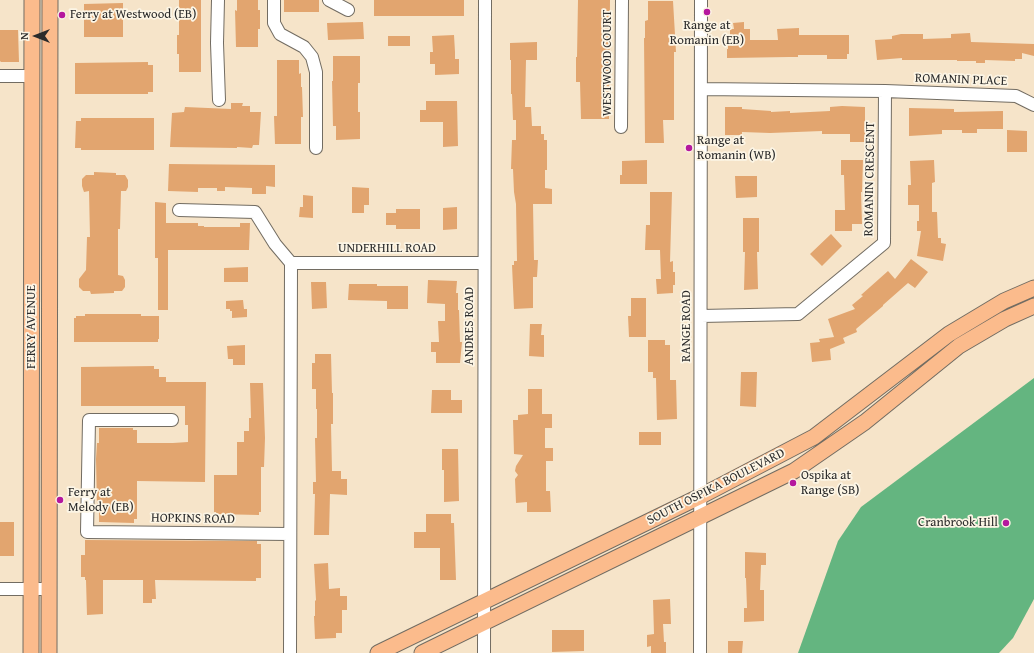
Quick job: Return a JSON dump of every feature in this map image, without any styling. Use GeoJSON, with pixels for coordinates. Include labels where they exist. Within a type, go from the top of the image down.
{"type":"FeatureCollection","features":[{"type":"Feature","properties":{"kind":"main road","name":"FERRY AVENUE"},"geometry":{"type":"LineString","coordinates":[[31,653],[32,0]]}},
{"type":"Feature","properties":{"kind":"main road","name":"FERRY AVENUE"},"geometry":{"type":"LineString","coordinates":[[49,653],[50,0]]}},
{"type":"Feature","properties":{"kind":"main road","name":"SOUTH OSPIKA BOULEVARD"},"geometry":{"type":"LineString","coordinates":[[378,653],[701,496],[814,437],[949,334],[1004,301],[1034,288]]}},
{"type":"Feature","properties":{"kind":"main road","name":"SOUTH OSPIKA BOULEVARD"},"geometry":{"type":"LineString","coordinates":[[422,653],[794,471],[865,422],[959,346],[1005,319],[1034,306]]}},
{"type":"Feature","properties":{"kind":"street"},"geometry":{"type":"LineString","coordinates":[[218,0],[217,43],[220,100]]}},
{"type":"Feature","properties":{"kind":"street"},"geometry":{"type":"LineString","coordinates":[[274,0],[274,23],[280,34],[304,47],[312,57],[316,72],[316,148]]}},
{"type":"Feature","properties":{"kind":"street"},"geometry":{"type":"LineString","coordinates":[[329,0],[348,10]]}},
{"type":"Feature","properties":{"kind":"street","name":"ANDRES ROAD"},"geometry":{"type":"LineString","coordinates":[[484,653],[485,0]]}},
{"type":"Feature","properties":{"kind":"street","name":"WESTWOOD COURT"},"geometry":{"type":"LineString","coordinates":[[621,127],[622,0]]}},
{"type":"Feature","properties":{"kind":"street","name":"RANGE ROAD"},"geometry":{"type":"LineString","coordinates":[[700,653],[701,0]]}},
{"type":"Feature","properties":{"kind":"street"},"geometry":{"type":"LineString","coordinates":[[0,76],[32,76]]}},
{"type":"Feature","properties":{"kind":"street"},"geometry":{"type":"LineString","coordinates":[[701,88],[885,90]]}},
{"type":"Feature","properties":{"kind":"street","name":"ROMANIN PLACE"},"geometry":{"type":"LineString","coordinates":[[885,90],[1016,96],[1034,105]]}},
{"type":"Feature","properties":{"kind":"street","name":"ROMANIN CRESCENT"},"geometry":{"type":"LineString","coordinates":[[701,316],[798,314],[884,243],[885,90]]}},
{"type":"Feature","properties":{"kind":"street"},"geometry":{"type":"LineString","coordinates":[[179,210],[256,212],[275,244],[291,263],[290,653]]}},
{"type":"Feature","properties":{"kind":"street","name":"UNDERHILL ROAD"},"geometry":{"type":"LineString","coordinates":[[291,263],[484,263]]}},
{"type":"Feature","properties":{"kind":"street","name":"HOPKINS ROAD"},"geometry":{"type":"LineString","coordinates":[[172,420],[89,420],[87,532],[290,534]]}},
{"type":"Feature","properties":{"kind":"street"},"geometry":{"type":"LineString","coordinates":[[0,589],[49,589]]}},
{"type":"Feature","properties":{"kind":"green space"},"geometry":{"type":"Polygon","coordinates":[[[1034,378],[1034,599],[1013,638],[999,653],[798,653],[838,541],[861,507],[1034,378]]]}},
{"type":"Feature","properties":{"kind":"building"},"geometry":{"type":"Polygon","coordinates":[[[179,0],[201,0],[201,72],[179,72],[177,35],[179,35],[179,0]]]}},
{"type":"Feature","properties":{"kind":"building"},"geometry":{"type":"Polygon","coordinates":[[[237,0],[258,0],[258,10],[260,10],[260,29],[258,29],[258,47],[236,47],[235,10],[237,11],[237,0]]]}},
{"type":"Feature","properties":{"kind":"building"},"geometry":{"type":"Polygon","coordinates":[[[284,0],[319,0],[319,12],[284,12],[284,0]]]}},
{"type":"Feature","properties":{"kind":"building"},"geometry":{"type":"Polygon","coordinates":[[[374,0],[464,0],[464,16],[374,16],[374,0]]]}},
{"type":"Feature","properties":{"kind":"building"},"geometry":{"type":"Polygon","coordinates":[[[578,0],[610,0],[609,119],[581,119],[580,82],[576,82],[578,0]]]}},
{"type":"Feature","properties":{"kind":"building"},"geometry":{"type":"Polygon","coordinates":[[[648,1],[673,1],[676,52],[674,52],[674,120],[663,120],[664,143],[645,143],[644,38],[645,21],[648,20],[648,1]]]}},
{"type":"Feature","properties":{"kind":"building"},"geometry":{"type":"Polygon","coordinates":[[[123,3],[123,37],[84,37],[84,4],[123,3]]]}},
{"type":"Feature","properties":{"kind":"building"},"geometry":{"type":"Polygon","coordinates":[[[363,22],[364,39],[328,40],[327,23],[363,22]]]}},
{"type":"Feature","properties":{"kind":"building"},"geometry":{"type":"Polygon","coordinates":[[[744,22],[744,29],[750,29],[750,40],[778,40],[777,29],[799,28],[799,35],[849,35],[849,54],[847,54],[847,59],[827,59],[827,55],[727,58],[730,29],[734,29],[733,23],[744,22]]]}},
{"type":"Feature","properties":{"kind":"building"},"geometry":{"type":"Polygon","coordinates":[[[0,30],[18,30],[19,62],[0,61],[0,30]]]}},
{"type":"Feature","properties":{"kind":"building"},"geometry":{"type":"Polygon","coordinates":[[[970,33],[971,42],[1034,44],[1034,56],[1022,53],[1022,59],[1015,59],[1015,61],[985,60],[985,63],[957,60],[902,60],[902,58],[877,60],[875,40],[892,39],[892,36],[901,34],[923,34],[923,39],[951,38],[951,34],[970,33]]]}},
{"type":"Feature","properties":{"kind":"building"},"geometry":{"type":"Polygon","coordinates":[[[454,35],[455,59],[459,59],[459,74],[435,75],[435,64],[430,64],[430,52],[433,52],[432,36],[454,35]]]}},
{"type":"Feature","properties":{"kind":"building"},"geometry":{"type":"Polygon","coordinates":[[[388,36],[410,36],[410,46],[388,46],[388,36]]]}},
{"type":"Feature","properties":{"kind":"building"},"geometry":{"type":"Polygon","coordinates":[[[537,42],[537,60],[526,60],[525,107],[531,107],[532,126],[541,126],[541,134],[544,134],[544,140],[547,140],[547,170],[545,170],[545,188],[552,189],[552,204],[533,204],[534,260],[538,260],[537,277],[533,277],[533,308],[514,309],[512,265],[514,265],[514,261],[517,261],[516,204],[513,169],[511,169],[512,140],[516,140],[516,120],[513,120],[510,43],[537,42]]]}},
{"type":"Feature","properties":{"kind":"building"},"geometry":{"type":"Polygon","coordinates":[[[333,56],[360,56],[358,112],[360,112],[360,139],[336,140],[336,126],[333,126],[333,56]]]}},
{"type":"Feature","properties":{"kind":"building"},"geometry":{"type":"Polygon","coordinates":[[[277,60],[299,60],[303,117],[301,117],[301,144],[275,144],[274,116],[277,116],[277,60]]]}},
{"type":"Feature","properties":{"kind":"building"},"geometry":{"type":"Polygon","coordinates":[[[148,62],[148,65],[153,65],[153,92],[148,92],[148,94],[75,94],[75,63],[148,62]]]}},
{"type":"Feature","properties":{"kind":"building"},"geometry":{"type":"Polygon","coordinates":[[[426,101],[457,101],[458,146],[443,147],[443,122],[420,122],[420,110],[426,110],[426,101]]]}},
{"type":"Feature","properties":{"kind":"building"},"geometry":{"type":"Polygon","coordinates":[[[231,103],[243,103],[242,106],[250,106],[250,112],[261,112],[259,145],[253,145],[252,148],[170,147],[172,113],[184,112],[185,107],[231,109],[231,103]]]}},
{"type":"Feature","properties":{"kind":"building"},"geometry":{"type":"Polygon","coordinates":[[[725,107],[742,107],[742,109],[771,112],[790,111],[790,113],[830,111],[830,107],[865,107],[865,142],[850,142],[850,134],[822,134],[822,131],[770,133],[742,132],[742,135],[725,135],[725,107]]]}},
{"type":"Feature","properties":{"kind":"building"},"geometry":{"type":"Polygon","coordinates":[[[909,108],[954,109],[954,112],[1003,111],[1003,129],[977,129],[977,133],[962,133],[962,130],[942,130],[942,134],[909,136],[909,108]]]}},
{"type":"Feature","properties":{"kind":"building"},"geometry":{"type":"Polygon","coordinates":[[[81,118],[154,118],[154,150],[81,150],[81,148],[75,148],[76,121],[81,121],[81,118]]]}},
{"type":"Feature","properties":{"kind":"building"},"geometry":{"type":"Polygon","coordinates":[[[1007,130],[1027,131],[1027,152],[1007,152],[1007,130]]]}},
{"type":"Feature","properties":{"kind":"building"},"geometry":{"type":"Polygon","coordinates":[[[647,160],[647,184],[620,184],[620,175],[622,175],[622,161],[647,160]]]}},
{"type":"Feature","properties":{"kind":"building"},"geometry":{"type":"Polygon","coordinates":[[[841,160],[863,160],[861,192],[862,224],[852,224],[852,231],[835,231],[835,210],[845,210],[844,175],[841,175],[841,160]]]}},
{"type":"Feature","properties":{"kind":"building"},"geometry":{"type":"Polygon","coordinates":[[[934,160],[935,182],[932,183],[932,212],[937,212],[938,238],[941,238],[941,243],[946,244],[943,261],[917,256],[921,231],[917,231],[917,221],[919,221],[919,205],[908,205],[908,185],[911,185],[910,161],[934,160]]]}},
{"type":"Feature","properties":{"kind":"building"},"geometry":{"type":"Polygon","coordinates":[[[169,164],[275,165],[275,187],[266,186],[266,194],[252,194],[252,188],[225,187],[225,191],[217,191],[217,188],[198,188],[198,192],[168,191],[169,164]]]}},
{"type":"Feature","properties":{"kind":"building"},"geometry":{"type":"Polygon","coordinates":[[[94,172],[125,175],[128,180],[128,187],[126,191],[121,191],[120,229],[118,229],[118,275],[123,276],[125,280],[125,287],[122,291],[114,291],[114,293],[91,294],[90,291],[83,291],[79,287],[79,279],[86,270],[87,237],[90,237],[89,191],[84,192],[82,179],[86,175],[94,175],[94,172]]]}},
{"type":"Feature","properties":{"kind":"building"},"geometry":{"type":"Polygon","coordinates":[[[735,176],[757,176],[757,197],[736,198],[735,176]]]}},
{"type":"Feature","properties":{"kind":"building"},"geometry":{"type":"Polygon","coordinates":[[[352,187],[369,188],[369,205],[364,205],[364,213],[352,213],[352,187]]]}},
{"type":"Feature","properties":{"kind":"building"},"geometry":{"type":"Polygon","coordinates":[[[650,192],[672,192],[670,262],[673,261],[673,272],[675,272],[675,285],[673,285],[673,293],[657,294],[656,279],[661,279],[660,250],[645,250],[646,225],[650,225],[650,192]]]}},
{"type":"Feature","properties":{"kind":"building"},"geometry":{"type":"Polygon","coordinates":[[[303,195],[313,196],[313,218],[299,217],[300,207],[303,207],[303,195]]]}},
{"type":"Feature","properties":{"kind":"building"},"geometry":{"type":"Polygon","coordinates":[[[155,202],[166,203],[166,223],[198,223],[198,226],[204,227],[240,227],[240,223],[250,223],[249,250],[168,250],[168,310],[158,310],[158,258],[155,258],[155,202]]]}},
{"type":"Feature","properties":{"kind":"building"},"geometry":{"type":"Polygon","coordinates":[[[457,207],[457,229],[443,230],[443,208],[457,207]]]}},
{"type":"Feature","properties":{"kind":"building"},"geometry":{"type":"Polygon","coordinates":[[[396,209],[420,209],[420,229],[396,229],[396,225],[386,225],[386,213],[396,213],[396,209]]]}},
{"type":"Feature","properties":{"kind":"building"},"geometry":{"type":"Polygon","coordinates":[[[743,218],[759,218],[759,252],[757,252],[758,289],[744,290],[745,252],[743,252],[743,218]]]}},
{"type":"Feature","properties":{"kind":"building"},"geometry":{"type":"Polygon","coordinates":[[[831,234],[842,246],[822,266],[810,254],[831,234]]]}},
{"type":"Feature","properties":{"kind":"building"},"geometry":{"type":"Polygon","coordinates":[[[911,259],[928,272],[915,288],[908,283],[856,329],[857,332],[843,338],[845,343],[830,349],[831,360],[812,362],[810,343],[820,342],[819,339],[834,337],[828,319],[855,309],[852,305],[863,296],[861,295],[888,271],[895,279],[911,259]]]}},
{"type":"Feature","properties":{"kind":"building"},"geometry":{"type":"Polygon","coordinates":[[[248,267],[248,282],[224,282],[224,268],[248,267]]]}},
{"type":"Feature","properties":{"kind":"building"},"geometry":{"type":"Polygon","coordinates":[[[428,280],[457,281],[456,293],[458,293],[460,342],[462,342],[460,363],[436,363],[436,352],[431,352],[431,342],[439,342],[438,321],[445,321],[445,304],[427,303],[428,280]]]}},
{"type":"Feature","properties":{"kind":"building"},"geometry":{"type":"Polygon","coordinates":[[[311,282],[326,282],[327,308],[312,309],[311,282]]]}},
{"type":"Feature","properties":{"kind":"building"},"geometry":{"type":"Polygon","coordinates":[[[349,284],[408,286],[408,309],[387,309],[387,301],[348,300],[349,284]]]}},
{"type":"Feature","properties":{"kind":"building"},"geometry":{"type":"Polygon","coordinates":[[[631,298],[646,298],[646,337],[629,337],[628,316],[631,316],[631,298]]]}},
{"type":"Feature","properties":{"kind":"building"},"geometry":{"type":"Polygon","coordinates":[[[243,300],[244,309],[247,309],[247,317],[232,318],[232,311],[230,311],[230,309],[226,309],[226,301],[243,300]]]}},
{"type":"Feature","properties":{"kind":"building"},"geometry":{"type":"Polygon","coordinates":[[[85,314],[141,314],[141,316],[159,316],[158,342],[74,342],[74,318],[76,318],[76,316],[85,316],[85,314]]]}},
{"type":"Feature","properties":{"kind":"building"},"geometry":{"type":"Polygon","coordinates":[[[530,324],[542,324],[541,335],[544,335],[544,357],[529,356],[530,324]]]}},
{"type":"Feature","properties":{"kind":"building"},"geometry":{"type":"Polygon","coordinates":[[[648,340],[665,340],[665,345],[670,345],[670,380],[676,380],[677,419],[657,420],[656,378],[653,378],[653,372],[648,372],[648,340]]]}},
{"type":"Feature","properties":{"kind":"building"},"geometry":{"type":"Polygon","coordinates":[[[245,345],[245,365],[233,365],[233,359],[228,359],[227,346],[245,345]]]}},
{"type":"Feature","properties":{"kind":"building"},"geometry":{"type":"Polygon","coordinates":[[[315,354],[331,354],[333,393],[333,424],[331,424],[332,471],[341,471],[341,479],[347,479],[347,495],[330,494],[329,535],[314,535],[315,494],[313,494],[313,482],[316,482],[315,438],[317,438],[317,409],[316,389],[312,389],[312,363],[315,363],[315,354]]]}},
{"type":"Feature","properties":{"kind":"building"},"geometry":{"type":"Polygon","coordinates":[[[154,366],[154,369],[159,369],[159,377],[166,377],[166,382],[206,382],[205,482],[137,481],[137,519],[134,519],[134,523],[99,522],[99,506],[97,506],[96,459],[97,443],[99,443],[99,428],[133,428],[133,430],[137,430],[137,443],[173,443],[188,442],[188,425],[185,425],[185,406],[81,406],[81,367],[154,366]]]}},
{"type":"Feature","properties":{"kind":"building"},"geometry":{"type":"Polygon","coordinates":[[[741,372],[757,372],[756,407],[740,406],[741,372]]]}},
{"type":"Feature","properties":{"kind":"building"},"geometry":{"type":"Polygon","coordinates":[[[250,383],[263,383],[265,438],[264,467],[261,467],[261,512],[259,512],[259,515],[216,514],[216,512],[214,512],[214,475],[237,475],[237,442],[244,442],[244,431],[249,431],[249,418],[251,418],[250,383]]]}},
{"type":"Feature","properties":{"kind":"building"},"geometry":{"type":"Polygon","coordinates":[[[528,389],[542,389],[542,414],[552,414],[552,428],[545,428],[545,448],[553,448],[553,461],[546,461],[546,491],[550,491],[551,512],[527,512],[527,502],[516,503],[515,479],[518,475],[515,471],[516,466],[523,455],[514,454],[513,420],[518,420],[518,415],[528,414],[528,389]]]}},
{"type":"Feature","properties":{"kind":"building"},"geometry":{"type":"Polygon","coordinates":[[[432,390],[451,390],[451,400],[462,400],[462,413],[431,413],[432,390]]]}},
{"type":"Feature","properties":{"kind":"building"},"geometry":{"type":"Polygon","coordinates":[[[639,432],[661,432],[661,445],[639,445],[639,432]]]}},
{"type":"Feature","properties":{"kind":"building"},"geometry":{"type":"Polygon","coordinates":[[[442,449],[458,449],[459,501],[444,502],[444,470],[442,470],[442,449]]]}},
{"type":"Feature","properties":{"kind":"building"},"geometry":{"type":"Polygon","coordinates":[[[426,514],[451,514],[451,523],[454,523],[456,580],[440,580],[440,548],[414,548],[414,532],[426,532],[426,514]]]}},
{"type":"Feature","properties":{"kind":"building"},"geometry":{"type":"Polygon","coordinates":[[[0,522],[14,522],[14,556],[0,556],[0,522]]]}},
{"type":"Feature","properties":{"kind":"building"},"geometry":{"type":"Polygon","coordinates":[[[85,540],[257,541],[257,544],[261,544],[261,578],[256,578],[256,581],[155,580],[156,599],[152,599],[152,603],[143,603],[143,580],[103,580],[103,614],[87,615],[86,580],[85,577],[81,577],[81,555],[85,555],[85,540]]]}},
{"type":"Feature","properties":{"kind":"building"},"geometry":{"type":"Polygon","coordinates":[[[745,552],[766,553],[766,565],[761,565],[760,590],[764,590],[764,621],[744,622],[744,608],[747,608],[745,552]]]}},
{"type":"Feature","properties":{"kind":"building"},"geometry":{"type":"Polygon","coordinates":[[[328,563],[329,589],[340,588],[340,596],[347,596],[347,610],[342,610],[342,633],[336,633],[336,638],[315,639],[314,616],[316,600],[314,564],[328,563]]]}},
{"type":"Feature","properties":{"kind":"building"},"geometry":{"type":"Polygon","coordinates":[[[670,599],[671,624],[663,624],[666,653],[651,653],[651,646],[647,647],[647,635],[654,634],[653,600],[670,599]]]}},
{"type":"Feature","properties":{"kind":"building"},"geometry":{"type":"Polygon","coordinates":[[[552,630],[584,630],[584,651],[552,652],[552,630]]]}},
{"type":"Feature","properties":{"kind":"building"},"geometry":{"type":"Polygon","coordinates":[[[728,641],[743,641],[742,653],[728,653],[728,641]]]}},
{"type":"Feature","properties":{"kind":"place","name":"Range at Romanin (EB)"},"geometry":{"type":"Point","coordinates":[707,12]}},
{"type":"Feature","properties":{"kind":"place","name":"Ferry at Westwood (EB)"},"geometry":{"type":"Point","coordinates":[62,15]}},
{"type":"Feature","properties":{"kind":"place","name":"Range at Romanin (WB)"},"geometry":{"type":"Point","coordinates":[689,148]}},
{"type":"Feature","properties":{"kind":"place","name":"Ospika at Range (SB)"},"geometry":{"type":"Point","coordinates":[793,483]}},
{"type":"Feature","properties":{"kind":"place","name":"Ferry at Melody (EB)"},"geometry":{"type":"Point","coordinates":[60,500]}},
{"type":"Feature","properties":{"kind":"place","name":"Cranbrook Hill"},"geometry":{"type":"Point","coordinates":[1006,523]}}]}
